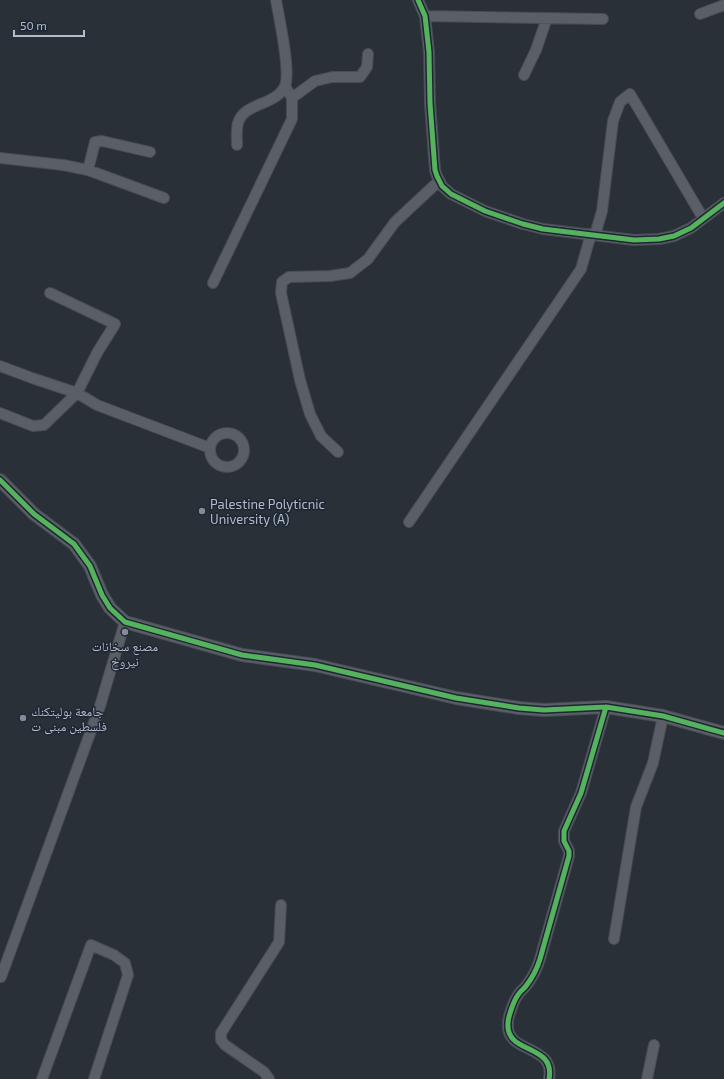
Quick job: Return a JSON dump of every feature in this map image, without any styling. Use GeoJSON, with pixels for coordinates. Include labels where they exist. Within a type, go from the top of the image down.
{"type":"FeatureCollection","features":[{"type":"Feature","properties":{"kind":"street"},"geometry":{"type":"LineString","coordinates":[[237,145],[237,127],[240,118],[248,111],[279,95],[285,86],[287,71],[276,0]]}},
{"type":"Feature","properties":{"kind":"street"},"geometry":{"type":"LineString","coordinates":[[418,0],[425,16],[429,52],[430,103],[436,170],[439,181],[446,191],[459,199],[510,220],[543,228],[634,240],[659,239],[674,236],[691,228],[724,203]]}},
{"type":"Feature","properties":{"kind":"street"},"geometry":{"type":"LineString","coordinates":[[700,14],[724,5]]}},
{"type":"Feature","properties":{"kind":"street"},"geometry":{"type":"LineString","coordinates":[[425,16],[603,19]]}},
{"type":"Feature","properties":{"kind":"street"},"geometry":{"type":"LineString","coordinates":[[524,75],[536,50],[547,18]]}},
{"type":"Feature","properties":{"kind":"street"},"geometry":{"type":"LineString","coordinates":[[292,98],[315,82],[332,77],[360,77],[367,67],[368,54]]}},
{"type":"Feature","properties":{"kind":"street"},"geometry":{"type":"LineString","coordinates":[[213,284],[292,118],[292,98],[285,86]]}},
{"type":"Feature","properties":{"kind":"street"},"geometry":{"type":"LineString","coordinates":[[409,522],[581,269],[602,211],[613,121],[620,102],[630,94],[703,218]]}},
{"type":"Feature","properties":{"kind":"street"},"geometry":{"type":"LineString","coordinates":[[88,170],[95,142],[102,141],[150,152]]}},
{"type":"Feature","properties":{"kind":"street"},"geometry":{"type":"LineString","coordinates":[[0,158],[63,165],[88,170],[164,198]]}},
{"type":"Feature","properties":{"kind":"street"},"geometry":{"type":"LineString","coordinates":[[338,452],[321,436],[310,414],[300,380],[290,328],[281,293],[282,282],[289,277],[330,276],[350,273],[368,259],[395,222],[439,181]]}},
{"type":"Feature","properties":{"kind":"street"},"geometry":{"type":"LineString","coordinates":[[0,413],[33,426],[44,425],[78,393],[97,352],[116,324],[50,293]]}},
{"type":"Feature","properties":{"kind":"street"},"geometry":{"type":"LineString","coordinates":[[0,366],[78,393],[97,405],[210,448]]}},
{"type":"Feature","properties":{"kind":"street"},"geometry":{"type":"LineString","coordinates":[[1,485],[34,514],[74,544],[90,566],[102,595],[110,608],[125,622],[242,655],[315,665],[456,698],[519,708],[544,710],[606,707],[663,716],[724,733]]}},
{"type":"Feature","properties":{"kind":"street"},"geometry":{"type":"LineString","coordinates":[[0,977],[100,706],[125,622]]}},
{"type":"Feature","properties":{"kind":"street"},"geometry":{"type":"LineString","coordinates":[[549,1079],[549,1069],[544,1058],[513,1039],[508,1029],[508,1021],[518,995],[530,981],[540,959],[569,856],[569,851],[564,841],[564,831],[581,793],[606,707]]}},
{"type":"Feature","properties":{"kind":"street"},"geometry":{"type":"LineString","coordinates":[[614,939],[636,807],[654,763],[663,716]]}},
{"type":"Feature","properties":{"kind":"street"},"geometry":{"type":"LineString","coordinates":[[269,1079],[264,1072],[224,1044],[221,1038],[221,1033],[279,942],[281,905]]}},
{"type":"Feature","properties":{"kind":"street"},"geometry":{"type":"LineString","coordinates":[[42,1079],[91,945],[114,955],[125,963],[128,975],[94,1079]]}},
{"type":"Feature","properties":{"kind":"street"},"geometry":{"type":"LineString","coordinates":[[647,1079],[654,1045]]}},
{"type":"Feature","properties":{"kind":"cycle path"},"geometry":{"type":"LineString","coordinates":[[418,0],[425,16],[429,52],[430,103],[435,170],[442,186],[451,194],[485,211],[523,224],[543,229],[634,240],[659,239],[674,236],[691,228],[724,203]]}},
{"type":"Feature","properties":{"kind":"cycle path"},"geometry":{"type":"LineString","coordinates":[[0,480],[34,514],[74,544],[90,566],[102,595],[110,608],[125,622],[242,655],[315,665],[456,698],[519,708],[544,710],[606,707],[663,716],[724,733]]}},
{"type":"Feature","properties":{"kind":"cycle path"},"geometry":{"type":"LineString","coordinates":[[549,1079],[549,1068],[545,1060],[538,1054],[514,1040],[509,1033],[508,1020],[516,997],[531,979],[540,959],[569,856],[569,851],[564,841],[564,831],[581,793],[606,707]]}},
{"type":"Feature","properties":{"kind":"place","name":"Palestine Polyticnic University (A)"},"geometry":{"type":"Point","coordinates":[202,511]}},
{"type":"Feature","properties":{"kind":"place","name":"مصنع سخانات نيروخ"},"geometry":{"type":"Point","coordinates":[125,632]}},
{"type":"Feature","properties":{"kind":"place","name":"جامعة بوليتكنك فلسطين مبنى ت"},"geometry":{"type":"Point","coordinates":[23,718]}}]}
